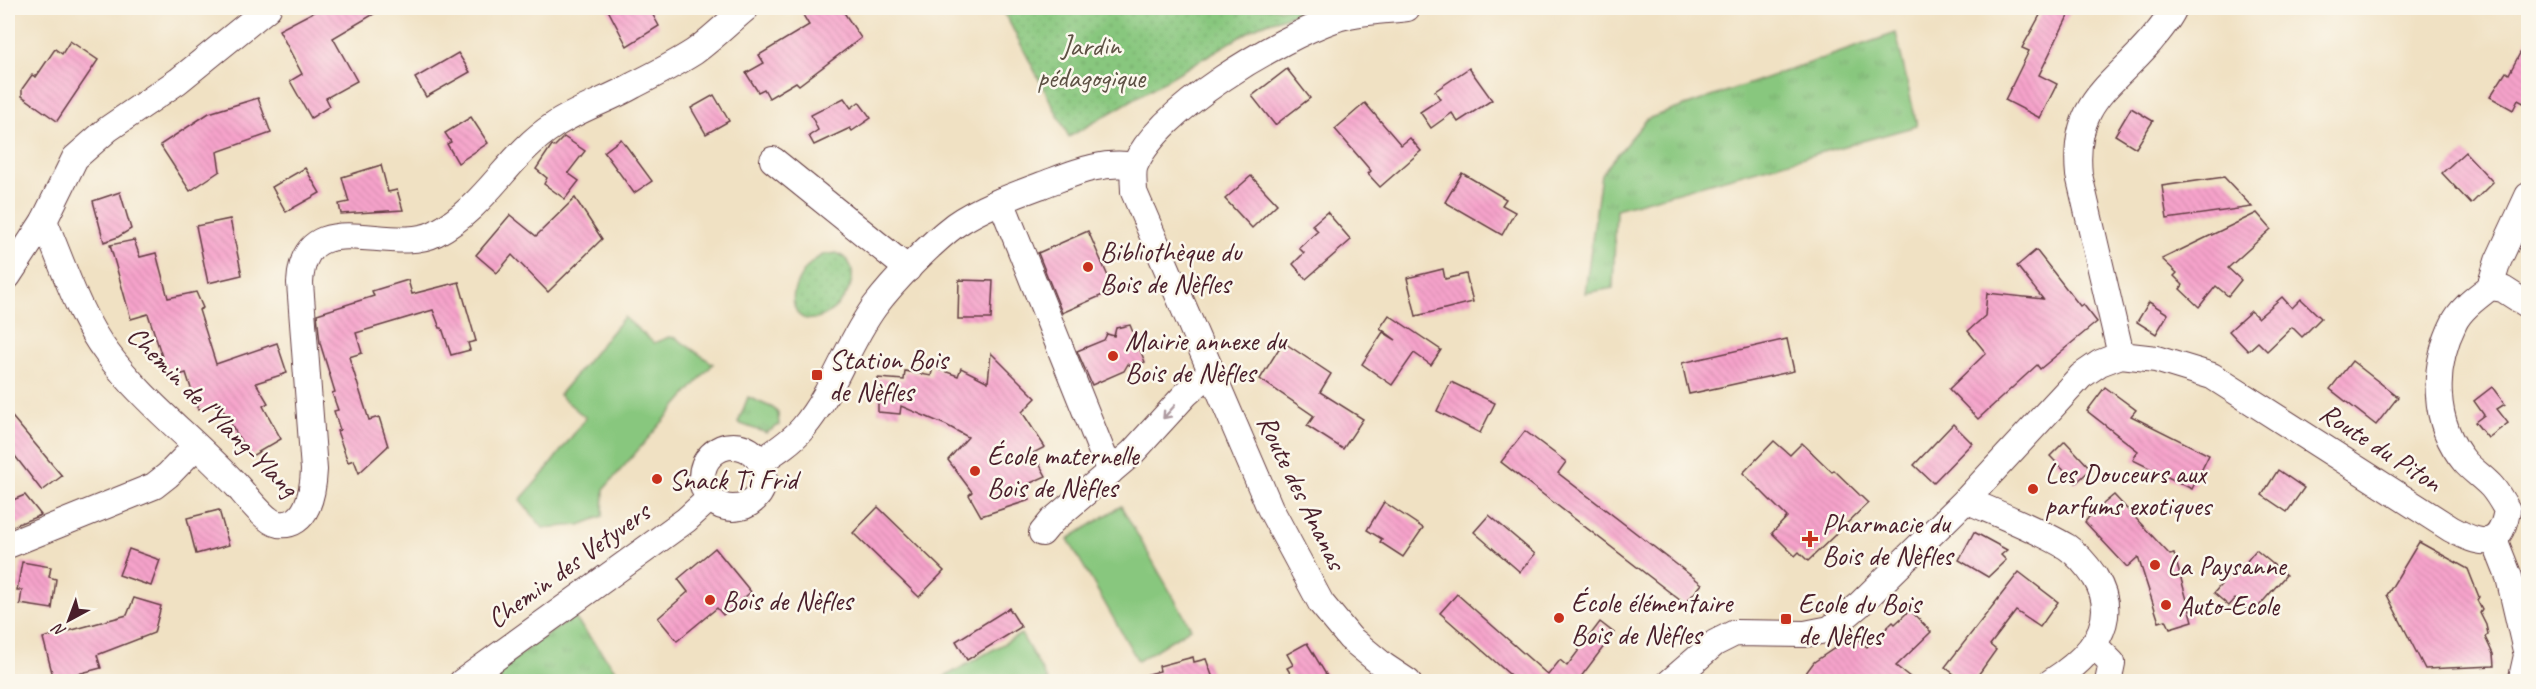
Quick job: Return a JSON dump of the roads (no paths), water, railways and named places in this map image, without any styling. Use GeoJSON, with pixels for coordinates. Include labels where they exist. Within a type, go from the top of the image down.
{"type":"FeatureCollection","features":[{"type":"Feature","properties":{"kind":"street"},"geometry":{"type":"LineString","coordinates":[[8,276],[44,221],[75,158],[108,129],[178,81],[268,8]]}},
{"type":"Feature","properties":{"kind":"street","name":"Chemin de l'Ylang-Ylang"},"geometry":{"type":"LineString","coordinates":[[44,221],[85,316],[106,353],[147,398],[272,522],[278,524],[288,522],[298,517],[311,501],[314,470],[300,284],[305,255],[320,242],[333,236],[404,242],[426,239],[447,228],[481,200],[525,149],[552,126],[607,96],[632,87],[694,52],[746,8]]}},
{"type":"Feature","properties":{"kind":"street"},"geometry":{"type":"LineString","coordinates":[[760,462],[785,445],[804,427],[821,403],[875,307],[908,269],[956,224],[1001,201],[1091,168],[1118,163],[1134,166],[1155,135],[1193,101],[1225,78],[1286,41],[1336,18],[1407,8]]}},
{"type":"Feature","properties":{"kind":"street"},"geometry":{"type":"LineString","coordinates":[[1670,681],[1715,643],[1735,633],[1805,634],[1830,629],[1860,604],[1966,500],[2081,376],[2100,363],[2121,355],[2079,175],[2076,151],[2084,119],[2095,101],[2109,83],[2160,31],[2174,8]]}},
{"type":"Feature","properties":{"kind":"street"},"geometry":{"type":"LineString","coordinates":[[773,160],[908,269]]}},
{"type":"Feature","properties":{"kind":"street","name":"Route des Ananas"},"geometry":{"type":"LineString","coordinates":[[1134,166],[1134,192],[1270,508],[1321,603],[1350,638],[1384,666],[1408,681]]}},
{"type":"Feature","properties":{"kind":"street"},"geometry":{"type":"LineString","coordinates":[[2529,196],[2498,261],[2490,287],[2503,289],[2529,305]]}},
{"type":"Feature","properties":{"kind":"street"},"geometry":{"type":"LineString","coordinates":[[1001,201],[1110,471]]}},
{"type":"Feature","properties":{"kind":"street","name":"Route du Piton"},"geometry":{"type":"LineString","coordinates":[[2121,355],[2156,359],[2212,376],[2451,529],[2473,541],[2485,542],[2494,539],[2505,526],[2507,510],[2494,489],[2464,461],[2445,429],[2437,391],[2442,354],[2455,321],[2490,287]]}},
{"type":"Feature","properties":{"kind":"street"},"geometry":{"type":"LineString","coordinates":[[1042,533],[1052,521],[1132,453],[1186,394],[1211,372]]}},
{"type":"Feature","properties":{"kind":"street"},"geometry":{"type":"LineString","coordinates":[[8,545],[154,486],[196,446]]}},
{"type":"Feature","properties":{"kind":"street"},"geometry":{"type":"LineString","coordinates":[[737,446],[753,453],[760,462],[764,484],[752,502],[740,508],[729,508],[710,498],[702,478],[703,467],[709,456],[717,450],[737,446]]}},
{"type":"Feature","properties":{"kind":"street","name":"Chemin des Vetyvers"},"geometry":{"type":"LineString","coordinates":[[462,681],[686,520],[710,498]]}},
{"type":"Feature","properties":{"kind":"street"},"geometry":{"type":"LineString","coordinates":[[1966,500],[2068,548],[2090,570],[2100,585],[2106,608],[2105,624],[2094,645],[2068,671],[2051,681]]}},
{"type":"Feature","properties":{"kind":"street"},"geometry":{"type":"LineString","coordinates":[[2494,539],[2509,577],[2527,655],[2521,681]]}},
{"type":"Feature","properties":{"kind":"street"},"geometry":{"type":"LineString","coordinates":[[2094,645],[2112,663],[2111,677],[2108,681]]}},
{"type":"Feature","properties":{"kind":"place","name":"Bibliothèque du Bois de Nèfles"},"geometry":{"type":"Point","coordinates":[1088,267]}},
{"type":"Feature","properties":{"kind":"place","name":"Mairie annexe du Bois de Nèfles"},"geometry":{"type":"Point","coordinates":[1113,356]}},
{"type":"Feature","properties":{"kind":"place","name":"Station Bois de Nèfles"},"geometry":{"type":"Point","coordinates":[817,375]}},
{"type":"Feature","properties":{"kind":"place","name":"École maternelle Bois de Nèfles"},"geometry":{"type":"Point","coordinates":[975,471]}},
{"type":"Feature","properties":{"kind":"place","name":"Snack Ti Frid"},"geometry":{"type":"Point","coordinates":[657,479]}},
{"type":"Feature","properties":{"kind":"place","name":"Les Douceurs aux parfums exotiques"},"geometry":{"type":"Point","coordinates":[2033,489]}},
{"type":"Feature","properties":{"kind":"place","name":"Pharmacie du Bois de Nèfles"},"geometry":{"type":"Point","coordinates":[1810,539]}},
{"type":"Feature","properties":{"kind":"place","name":"La Paysanne"},"geometry":{"type":"Point","coordinates":[2155,565]}},
{"type":"Feature","properties":{"kind":"place","name":"Bois de Nèfles"},"geometry":{"type":"Point","coordinates":[710,600]}},
{"type":"Feature","properties":{"kind":"place","name":"Auto-Ecole"},"geometry":{"type":"Point","coordinates":[2166,605]}},
{"type":"Feature","properties":{"kind":"place","name":"École élémentaire Bois de Nèfles"},"geometry":{"type":"Point","coordinates":[1559,618]}},
{"type":"Feature","properties":{"kind":"place","name":"Ecole du Bois de Nèfles"},"geometry":{"type":"Point","coordinates":[1786,619]}},
{"type":"Feature","properties":{"kind":"park label","name":"Jardin pédagogique"},"geometry":{"type":"Point","coordinates":[1091,61]}}]}
